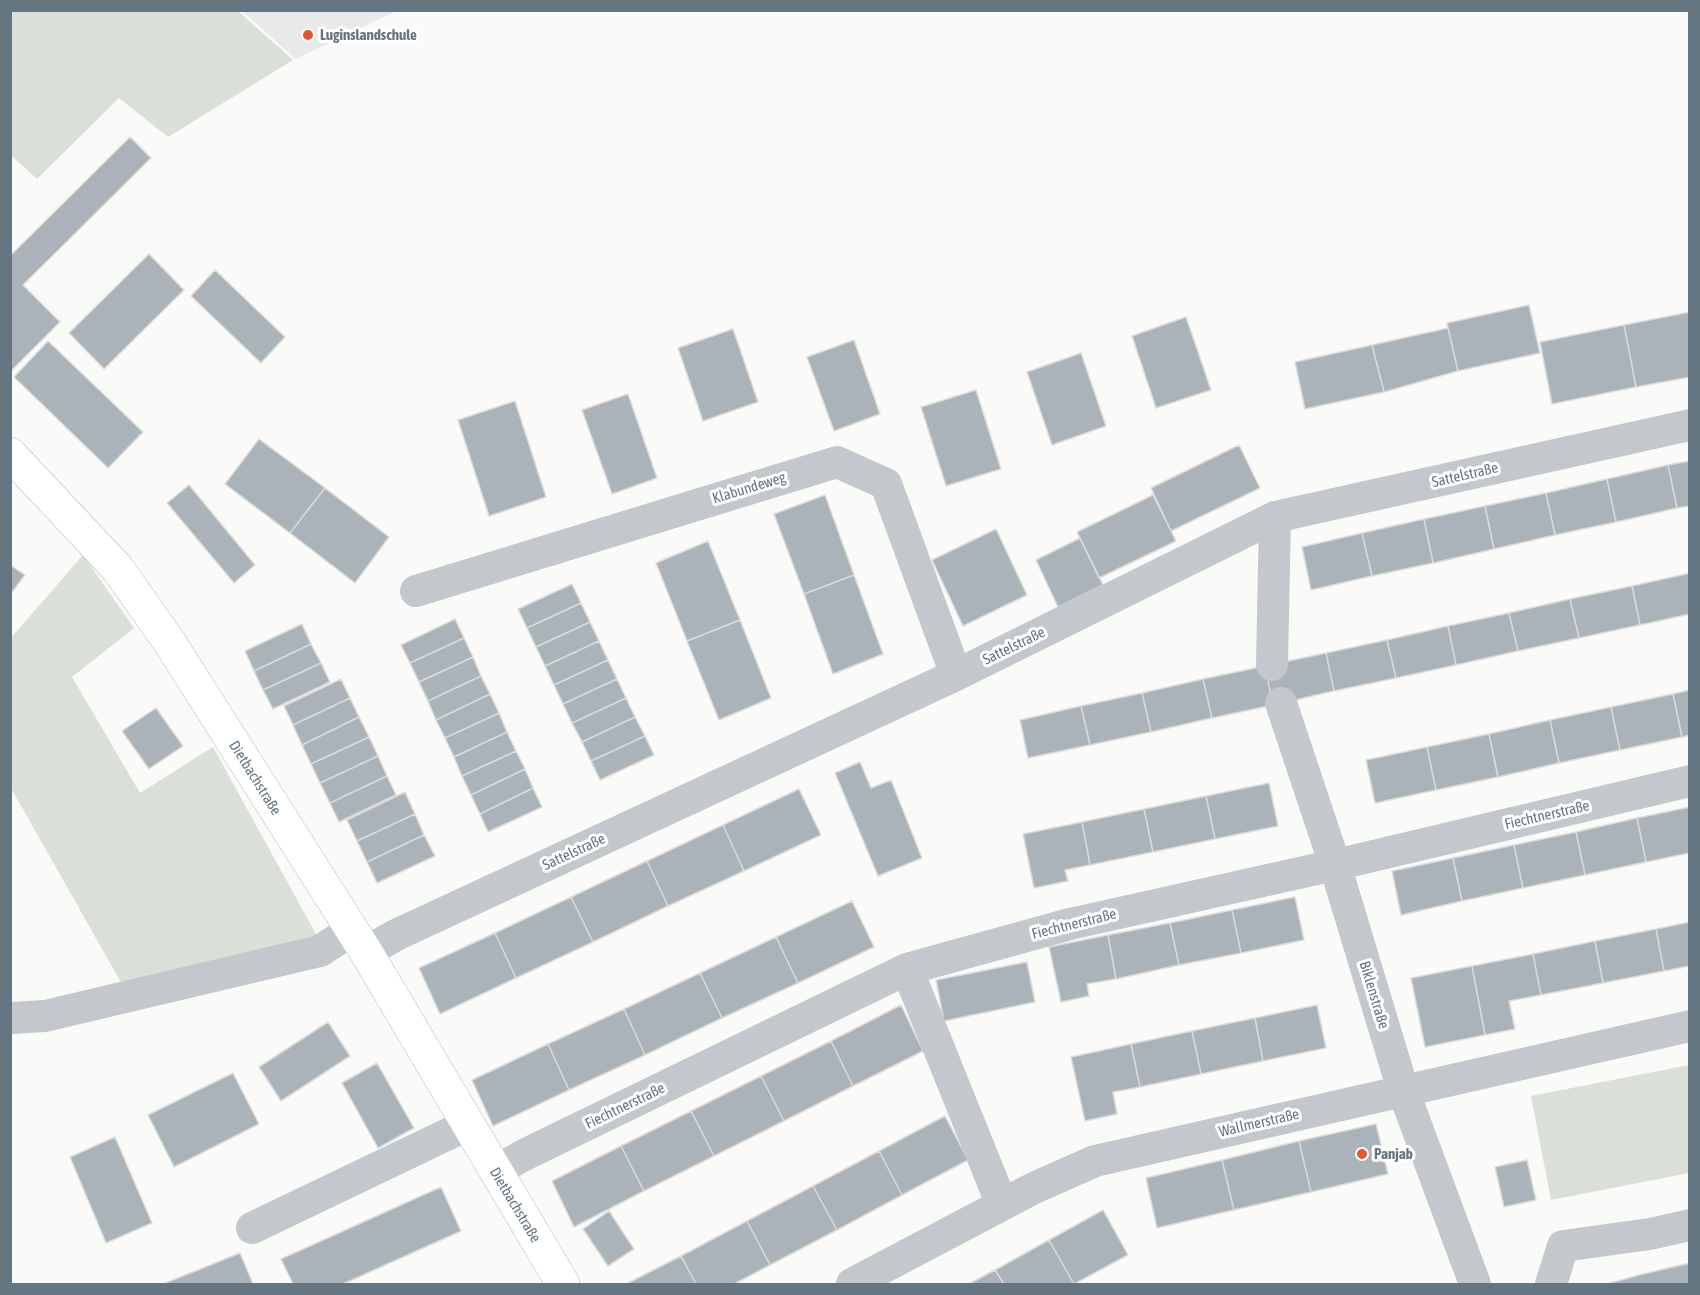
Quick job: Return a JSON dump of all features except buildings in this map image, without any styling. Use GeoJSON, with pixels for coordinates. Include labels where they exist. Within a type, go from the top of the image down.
{"type":"FeatureCollection","features":[{"type":"Feature","properties":{"kind":"main road","name":"Dietbachstraße"},"geometry":{"type":"LineString","coordinates":[[10,454],[118,569],[170,643],[359,941],[559,1283]]}},
{"type":"Feature","properties":{"kind":"street","name":"Sattelstraße"},"geometry":{"type":"LineString","coordinates":[[10,1018],[45,1016],[359,941],[396,935],[956,675],[1275,517],[1689,425]]}},
{"type":"Feature","properties":{"kind":"street","name":"Klabundeweg"},"geometry":{"type":"LineString","coordinates":[[416,591],[837,462],[886,484],[956,675]]}},
{"type":"Feature","properties":{"kind":"street"},"geometry":{"type":"LineString","coordinates":[[1272,665],[1275,517]]}},
{"type":"Feature","properties":{"kind":"street","name":"Biklenstraße"},"geometry":{"type":"LineString","coordinates":[[1281,703],[1335,865],[1403,1090],[1475,1284]]}},
{"type":"Feature","properties":{"kind":"street","name":"Fiechtnerstraße"},"geometry":{"type":"LineString","coordinates":[[495,1172],[522,1156],[907,969],[1070,924],[1335,865],[1689,781]]}},
{"type":"Feature","properties":{"kind":"street"},"geometry":{"type":"LineString","coordinates":[[907,969],[1002,1205]]}},
{"type":"Feature","properties":{"kind":"street","name":"Wallmerstraße"},"geometry":{"type":"LineString","coordinates":[[852,1284],[1034,1188],[1095,1161],[1689,1026]]}},
{"type":"Feature","properties":{"kind":"street"},"geometry":{"type":"LineString","coordinates":[[252,1228],[467,1125]]}},
{"type":"Feature","properties":{"kind":"street"},"geometry":{"type":"LineString","coordinates":[[1551,1284],[1563,1246],[1650,1234],[1689,1225]]}},
{"type":"Feature","properties":{"kind":"street"},"geometry":{"type":"LineString","coordinates":[[1650,1234],[1656,1253],[1689,1247]]}},
{"type":"Feature","properties":{"kind":"shaded area"},"geometry":{"type":"Polygon","coordinates":[[[10,11],[238,11],[293,60],[168,137],[119,98],[37,179],[11,155],[10,11]]]}},
{"type":"Feature","properties":{"kind":"shaded area","name":"Luginslandschule"},"geometry":{"type":"Polygon","coordinates":[[[242,11],[396,11],[296,59],[242,11]]]}},
{"type":"Feature","properties":{"kind":"shaded area"},"geometry":{"type":"Polygon","coordinates":[[[83,555],[134,628],[72,677],[140,793],[213,747],[317,936],[123,986],[11,788],[10,639],[83,555]]]}},
{"type":"Feature","properties":{"kind":"shaded area"},"geometry":{"type":"Polygon","coordinates":[[[1689,1065],[1689,1173],[1551,1200],[1531,1096],[1689,1065]]]}},
{"type":"Feature","properties":{"kind":"place","name":"Luginslandschule"},"geometry":{"type":"Point","coordinates":[308,35]}},
{"type":"Feature","properties":{"kind":"place","name":"Panjab"},"geometry":{"type":"Point","coordinates":[1362,1154]}}]}
